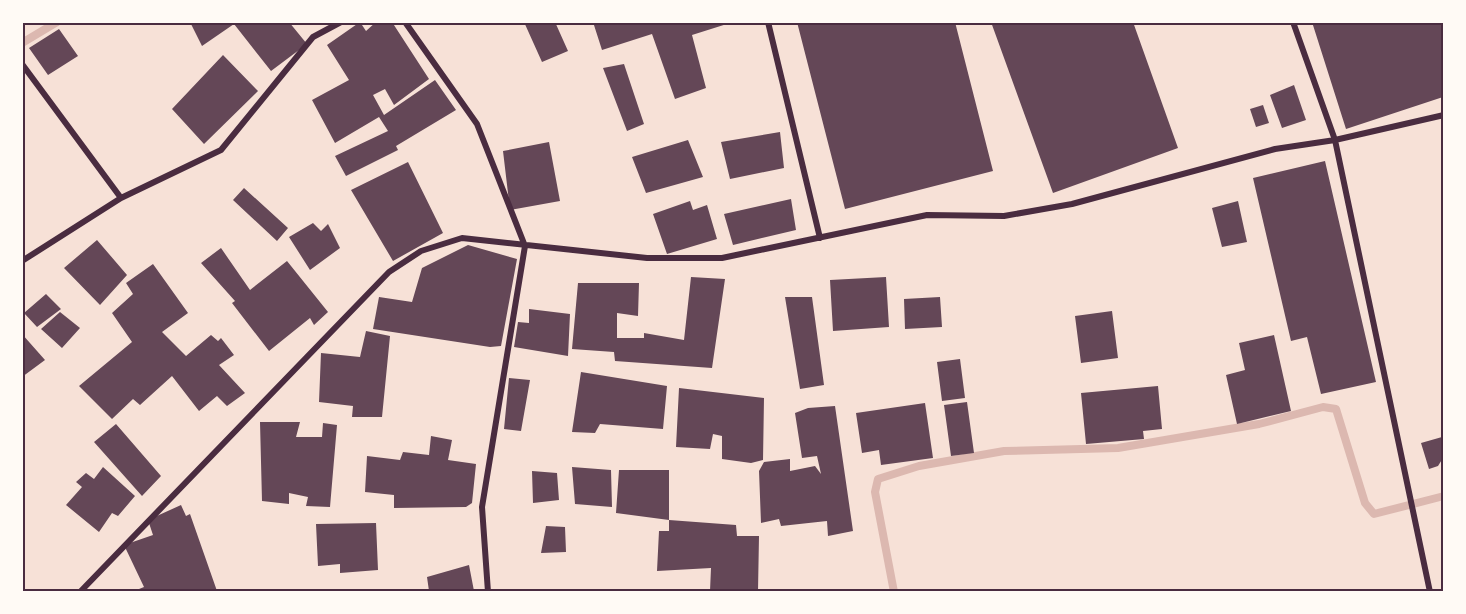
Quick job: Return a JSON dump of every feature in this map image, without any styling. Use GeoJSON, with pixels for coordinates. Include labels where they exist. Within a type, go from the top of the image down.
{"type":"FeatureCollection","features":[{"type":"Feature","properties":{"kind":"street"},"geometry":{"type":"LineString","coordinates":[[22,261],[121,198],[221,150],[313,37],[341,22]]}},
{"type":"Feature","properties":{"kind":"street"},"geometry":{"type":"LineString","coordinates":[[405,22],[477,124],[525,246],[482,507],[488,591]]}},
{"type":"Feature","properties":{"kind":"street"},"geometry":{"type":"LineString","coordinates":[[768,22],[820,238]]}},
{"type":"Feature","properties":{"kind":"street"},"geometry":{"type":"LineString","coordinates":[[1293,22],[1335,140],[1430,591]]}},
{"type":"Feature","properties":{"kind":"street"},"geometry":{"type":"LineString","coordinates":[[22,64],[121,198]]}},
{"type":"Feature","properties":{"kind":"street"},"geometry":{"type":"LineString","coordinates":[[80,591],[389,272],[421,251],[462,238],[646,258],[722,258],[927,215],[1004,216],[1072,204],[1275,149],[1335,140],[1443,115]]}},
{"type":"Feature","properties":{"kind":"building"},"geometry":{"type":"Polygon","coordinates":[[[190,22],[289,22],[307,44],[271,71],[234,24],[202,46],[190,22]]]}},
{"type":"Feature","properties":{"kind":"building"},"geometry":{"type":"Polygon","coordinates":[[[360,22],[366,31],[376,22],[392,22],[429,79],[394,105],[385,89],[373,95],[384,115],[435,80],[456,110],[396,146],[398,150],[346,176],[335,156],[388,131],[379,117],[335,143],[312,100],[349,80],[327,45],[360,22]]]}},
{"type":"Feature","properties":{"kind":"building"},"geometry":{"type":"Polygon","coordinates":[[[524,22],[555,22],[568,51],[542,62],[524,22]]]}},
{"type":"Feature","properties":{"kind":"building"},"geometry":{"type":"Polygon","coordinates":[[[593,22],[730,23],[692,35],[706,88],[675,99],[652,34],[602,50],[593,22]]]}},
{"type":"Feature","properties":{"kind":"building"},"geometry":{"type":"Polygon","coordinates":[[[797,22],[955,22],[993,171],[845,209],[797,22]]]}},
{"type":"Feature","properties":{"kind":"building"},"geometry":{"type":"Polygon","coordinates":[[[991,22],[1133,22],[1178,148],[1053,193],[991,22]]]}},
{"type":"Feature","properties":{"kind":"building"},"geometry":{"type":"Polygon","coordinates":[[[1312,22],[1443,22],[1443,97],[1346,129],[1312,22]]]}},
{"type":"Feature","properties":{"kind":"building"},"geometry":{"type":"Polygon","coordinates":[[[59,29],[78,56],[48,75],[29,48],[59,29]]]}},
{"type":"Feature","properties":{"kind":"building"},"geometry":{"type":"Polygon","coordinates":[[[223,55],[258,91],[204,144],[172,109],[223,55]]]}},
{"type":"Feature","properties":{"kind":"building"},"geometry":{"type":"Polygon","coordinates":[[[624,64],[644,124],[627,131],[603,68],[624,64]]]}},
{"type":"Feature","properties":{"kind":"building"},"geometry":{"type":"Polygon","coordinates":[[[1294,85],[1306,120],[1282,128],[1270,95],[1294,85]]]}},
{"type":"Feature","properties":{"kind":"building"},"geometry":{"type":"Polygon","coordinates":[[[1263,105],[1269,123],[1256,127],[1250,109],[1263,105]]]}},
{"type":"Feature","properties":{"kind":"building"},"geometry":{"type":"Polygon","coordinates":[[[780,132],[784,168],[730,179],[721,142],[780,132]]]}},
{"type":"Feature","properties":{"kind":"building"},"geometry":{"type":"Polygon","coordinates":[[[688,140],[703,177],[646,193],[632,157],[688,140]]]}},
{"type":"Feature","properties":{"kind":"building"},"geometry":{"type":"Polygon","coordinates":[[[549,142],[560,201],[510,210],[503,151],[549,142]]]}},
{"type":"Feature","properties":{"kind":"building"},"geometry":{"type":"Polygon","coordinates":[[[1325,161],[1376,382],[1321,394],[1307,337],[1291,341],[1253,178],[1325,161]]]}},
{"type":"Feature","properties":{"kind":"building"},"geometry":{"type":"Polygon","coordinates":[[[408,162],[443,233],[393,261],[351,190],[408,162]]]}},
{"type":"Feature","properties":{"kind":"building"},"geometry":{"type":"Polygon","coordinates":[[[244,188],[288,228],[277,241],[233,200],[244,188]]]}},
{"type":"Feature","properties":{"kind":"building"},"geometry":{"type":"Polygon","coordinates":[[[791,199],[796,230],[733,245],[724,214],[791,199]]]}},
{"type":"Feature","properties":{"kind":"building"},"geometry":{"type":"Polygon","coordinates":[[[690,201],[693,210],[707,205],[717,239],[667,254],[653,214],[690,201]]]}},
{"type":"Feature","properties":{"kind":"building"},"geometry":{"type":"Polygon","coordinates":[[[1238,201],[1247,242],[1222,247],[1212,208],[1238,201]]]}},
{"type":"Feature","properties":{"kind":"building"},"geometry":{"type":"Polygon","coordinates":[[[313,223],[321,231],[328,224],[340,248],[310,270],[289,237],[313,223]]]}},
{"type":"Feature","properties":{"kind":"building"},"geometry":{"type":"Polygon","coordinates":[[[97,240],[127,275],[100,305],[64,268],[97,240]]]}},
{"type":"Feature","properties":{"kind":"building"},"geometry":{"type":"Polygon","coordinates":[[[468,245],[517,259],[501,346],[490,347],[373,329],[379,297],[412,302],[422,268],[468,245]]]}},
{"type":"Feature","properties":{"kind":"building"},"geometry":{"type":"Polygon","coordinates":[[[221,248],[250,290],[287,261],[328,312],[314,325],[310,318],[269,351],[232,303],[235,301],[201,263],[221,248]]]}},
{"type":"Feature","properties":{"kind":"building"},"geometry":{"type":"Polygon","coordinates":[[[153,264],[188,313],[162,332],[186,356],[211,335],[218,341],[221,338],[234,355],[219,365],[245,393],[227,406],[217,396],[199,411],[172,376],[140,405],[133,399],[112,419],[79,386],[132,342],[112,313],[133,294],[126,283],[153,264]]]}},
{"type":"Feature","properties":{"kind":"building"},"geometry":{"type":"Polygon","coordinates":[[[691,277],[725,279],[712,368],[615,361],[614,352],[572,349],[578,283],[639,283],[638,316],[617,313],[617,338],[644,338],[644,333],[684,340],[691,277]]]}},
{"type":"Feature","properties":{"kind":"building"},"geometry":{"type":"Polygon","coordinates":[[[886,277],[889,327],[833,331],[830,280],[886,277]]]}},
{"type":"Feature","properties":{"kind":"building"},"geometry":{"type":"Polygon","coordinates":[[[46,294],[61,309],[37,327],[24,313],[46,294]]]}},
{"type":"Feature","properties":{"kind":"building"},"geometry":{"type":"Polygon","coordinates":[[[785,297],[812,297],[824,385],[800,389],[785,297]]]}},
{"type":"Feature","properties":{"kind":"building"},"geometry":{"type":"Polygon","coordinates":[[[940,297],[942,327],[905,329],[904,299],[940,297]]]}},
{"type":"Feature","properties":{"kind":"building"},"geometry":{"type":"Polygon","coordinates":[[[529,309],[570,314],[568,356],[514,347],[518,322],[529,323],[529,309]]]}},
{"type":"Feature","properties":{"kind":"building"},"geometry":{"type":"Polygon","coordinates":[[[1112,311],[1118,358],[1081,363],[1075,316],[1112,311]]]}},
{"type":"Feature","properties":{"kind":"building"},"geometry":{"type":"Polygon","coordinates":[[[60,312],[80,328],[62,348],[41,329],[60,312]]]}},
{"type":"Feature","properties":{"kind":"building"},"geometry":{"type":"Polygon","coordinates":[[[366,331],[390,336],[382,417],[352,417],[353,406],[319,402],[321,353],[360,357],[366,331]]]}},
{"type":"Feature","properties":{"kind":"building"},"geometry":{"type":"Polygon","coordinates":[[[22,334],[45,360],[22,377],[22,334]]]}},
{"type":"Feature","properties":{"kind":"building"},"geometry":{"type":"Polygon","coordinates":[[[1274,335],[1291,411],[1237,424],[1226,375],[1245,370],[1239,343],[1274,335]]]}},
{"type":"Feature","properties":{"kind":"building"},"geometry":{"type":"Polygon","coordinates":[[[960,359],[965,398],[942,401],[937,362],[960,359]]]}},
{"type":"Feature","properties":{"kind":"building"},"geometry":{"type":"Polygon","coordinates":[[[581,372],[667,386],[663,429],[600,424],[595,433],[572,432],[581,372]]]}},
{"type":"Feature","properties":{"kind":"building"},"geometry":{"type":"Polygon","coordinates":[[[509,378],[530,380],[521,431],[504,429],[509,378]]]}},
{"type":"Feature","properties":{"kind":"building"},"geometry":{"type":"Polygon","coordinates":[[[1158,386],[1162,429],[1143,431],[1144,439],[1086,444],[1081,393],[1158,386]]]}},
{"type":"Feature","properties":{"kind":"building"},"geometry":{"type":"Polygon","coordinates":[[[679,388],[764,398],[763,460],[751,463],[722,459],[722,436],[713,434],[710,449],[676,447],[679,388]]]}},
{"type":"Feature","properties":{"kind":"building"},"geometry":{"type":"Polygon","coordinates":[[[967,402],[974,453],[951,456],[944,405],[967,402]]]}},
{"type":"Feature","properties":{"kind":"building"},"geometry":{"type":"Polygon","coordinates":[[[925,403],[933,458],[881,465],[879,450],[862,453],[856,413],[925,403]]]}},
{"type":"Feature","properties":{"kind":"building"},"geometry":{"type":"Polygon","coordinates":[[[835,406],[853,531],[828,536],[827,521],[781,526],[779,519],[761,523],[759,471],[764,462],[790,459],[790,471],[815,466],[821,474],[817,456],[802,458],[795,413],[808,408],[835,406]]]}},
{"type":"Feature","properties":{"kind":"building"},"geometry":{"type":"Polygon","coordinates":[[[260,422],[300,422],[296,437],[322,437],[323,423],[337,425],[330,507],[306,506],[308,497],[289,493],[289,504],[262,501],[260,422]]]}},
{"type":"Feature","properties":{"kind":"building"},"geometry":{"type":"Polygon","coordinates":[[[116,424],[161,476],[142,496],[94,442],[116,424]]]}},
{"type":"Feature","properties":{"kind":"building"},"geometry":{"type":"Polygon","coordinates":[[[431,436],[452,440],[448,460],[476,464],[472,503],[466,507],[394,508],[394,495],[365,492],[367,456],[400,460],[403,452],[429,455],[431,436]]]}},
{"type":"Feature","properties":{"kind":"building"},"geometry":{"type":"Polygon","coordinates":[[[1442,437],[1443,458],[1438,466],[1429,469],[1421,443],[1442,437]]]}},
{"type":"Feature","properties":{"kind":"building"},"geometry":{"type":"Polygon","coordinates":[[[103,467],[135,496],[118,516],[112,513],[99,532],[66,505],[82,487],[76,482],[86,473],[94,479],[103,467]]]}},
{"type":"Feature","properties":{"kind":"building"},"geometry":{"type":"Polygon","coordinates":[[[572,467],[611,470],[612,507],[575,504],[572,467]]]}},
{"type":"Feature","properties":{"kind":"building"},"geometry":{"type":"Polygon","coordinates":[[[619,470],[669,470],[669,520],[616,513],[619,470]]]}},
{"type":"Feature","properties":{"kind":"building"},"geometry":{"type":"Polygon","coordinates":[[[532,471],[557,473],[559,500],[533,503],[532,471]]]}},
{"type":"Feature","properties":{"kind":"building"},"geometry":{"type":"Polygon","coordinates":[[[181,505],[186,516],[190,514],[217,591],[134,591],[144,587],[124,545],[153,535],[148,520],[181,505]]]}},
{"type":"Feature","properties":{"kind":"building"},"geometry":{"type":"Polygon","coordinates":[[[669,520],[736,525],[737,536],[759,536],[758,591],[710,591],[711,568],[657,571],[659,531],[669,531],[669,520]]]}},
{"type":"Feature","properties":{"kind":"building"},"geometry":{"type":"Polygon","coordinates":[[[376,523],[378,570],[340,573],[340,564],[318,566],[316,524],[376,523]]]}},
{"type":"Feature","properties":{"kind":"building"},"geometry":{"type":"Polygon","coordinates":[[[546,526],[565,527],[566,552],[541,553],[546,526]]]}},
{"type":"Feature","properties":{"kind":"building"},"geometry":{"type":"Polygon","coordinates":[[[469,565],[474,591],[429,591],[427,577],[469,565]]]}},
{"type":"Feature","properties":{"kind":"waterway"},"geometry":{"type":"LineString","coordinates":[[22,43],[57,22]]}},
{"type":"Feature","properties":{"kind":"waterway"},"geometry":{"type":"LineString","coordinates":[[894,592],[875,492],[878,479],[919,466],[1004,451],[1118,448],[1259,424],[1323,407],[1336,409],[1365,503],[1374,514],[1444,496]]}}]}
